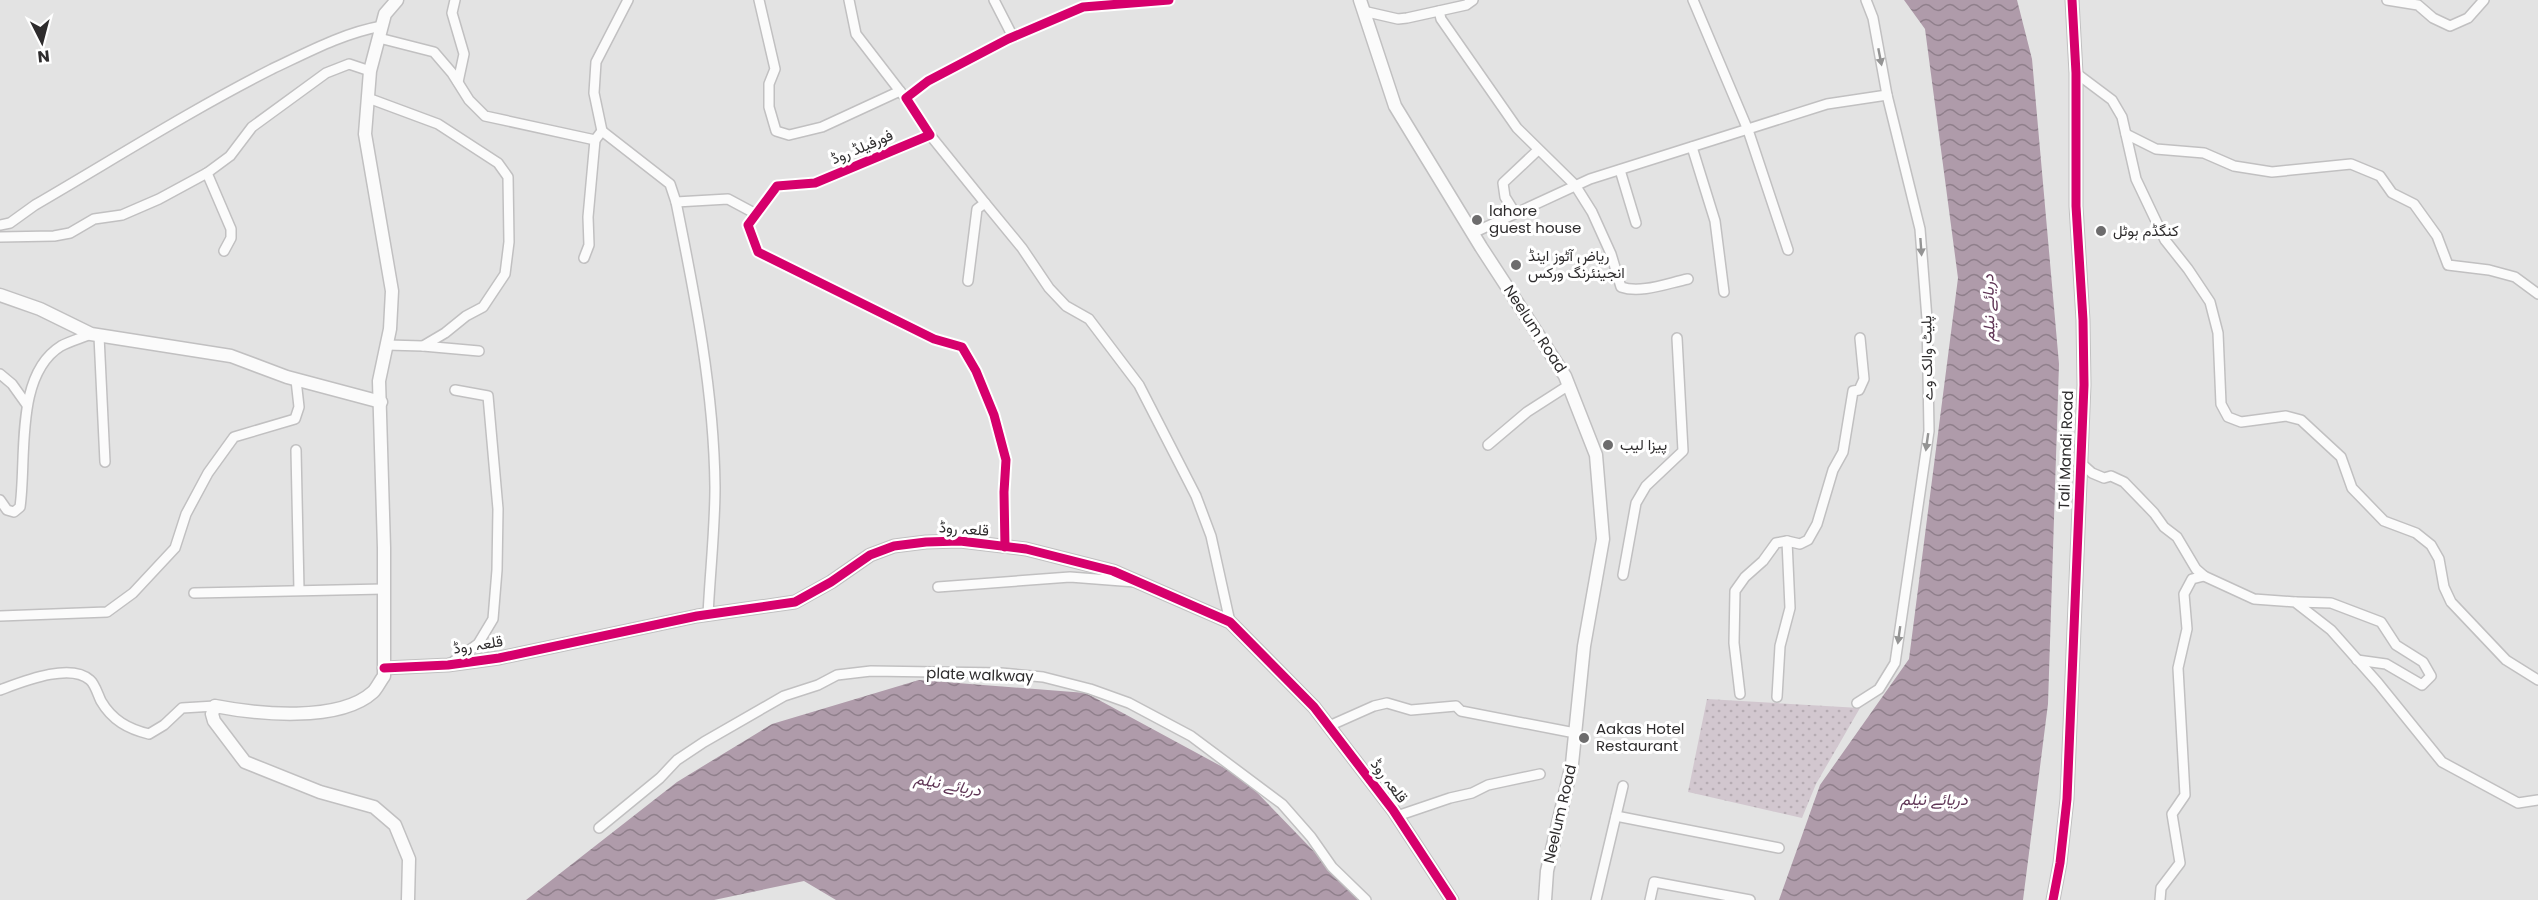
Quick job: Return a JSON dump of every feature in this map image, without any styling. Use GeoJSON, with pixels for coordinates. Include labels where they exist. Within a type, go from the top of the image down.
{"type":"FeatureCollection","features":[{"type":"Feature","properties":{"kind":"street"},"geometry":{"type":"LineString","coordinates":[[0,690],[33,678],[71,672],[90,680],[107,711],[123,724],[131,730],[149,734],[164,725],[182,708],[214,706],[295,715],[348,706],[373,691],[384,676],[380,381],[390,329],[392,291],[365,134],[370,71],[385,14],[397,0]]}},
{"type":"Feature","properties":{"kind":"street"},"geometry":{"type":"LineString","coordinates":[[455,0],[452,13],[464,54],[458,82]]}},
{"type":"Feature","properties":{"kind":"street"},"geometry":{"type":"LineString","coordinates":[[628,0],[596,62],[594,93],[602,131],[670,184],[676,202],[698,311],[707,383],[715,487],[708,615]]}},
{"type":"Feature","properties":{"kind":"street"},"geometry":{"type":"LineString","coordinates":[[759,0],[775,69],[769,84],[770,107],[776,131],[789,135],[822,127],[903,95],[1082,3],[1169,0]]}},
{"type":"Feature","properties":{"kind":"street"},"geometry":{"type":"LineString","coordinates":[[849,0],[856,34],[903,95],[930,135],[1022,248],[1049,288],[1066,306],[1089,319],[1139,386],[1196,496],[1211,536],[1230,622]]}},
{"type":"Feature","properties":{"kind":"street"},"geometry":{"type":"LineString","coordinates":[[994,0],[1012,37]]}},
{"type":"Feature","properties":{"kind":"street"},"geometry":{"type":"LineString","coordinates":[[1361,6],[1398,19],[1439,11],[1473,0]]}},
{"type":"Feature","properties":{"kind":"street"},"geometry":{"type":"LineString","coordinates":[[1694,0],[1748,130],[1788,250]]}},
{"type":"Feature","properties":{"kind":"street","name":"پلیٹ والک وے"},"geometry":{"type":"LineString","coordinates":[[1857,703],[1879,689],[1895,663],[1929,431],[1927,320],[1920,229],[1887,96],[1873,18],[1866,0]]}},
{"type":"Feature","properties":{"kind":"street","name":"Tali Mandi Road"},"geometry":{"type":"LineString","coordinates":[[2053,900],[2061,863],[2067,799],[2082,464],[2083,320],[2076,206],[2076,73],[2072,0]]}},
{"type":"Feature","properties":{"kind":"street"},"geometry":{"type":"LineString","coordinates":[[2388,0],[2418,5],[2433,18],[2450,26],[2468,18],[2484,0]]}},
{"type":"Feature","properties":{"kind":"street","name":"Neelum Road"},"geometry":{"type":"LineString","coordinates":[[1361,6],[1395,106],[1569,385],[1596,455],[1603,539],[1584,646],[1572,764],[1547,871],[1545,900]]}},
{"type":"Feature","properties":{"kind":"street"},"geometry":{"type":"LineString","coordinates":[[1439,11],[1441,19],[1517,128],[1575,185],[1592,212],[1611,254],[1621,287],[1629,290],[1641,289],[1688,279]]}},
{"type":"Feature","properties":{"kind":"street"},"geometry":{"type":"LineString","coordinates":[[0,225],[10,223],[35,205],[202,105],[314,49],[359,30],[380,32],[434,52],[469,100],[485,117],[596,140]]}},
{"type":"Feature","properties":{"kind":"street"},"geometry":{"type":"LineString","coordinates":[[0,237],[54,236],[70,233],[94,219],[122,214],[159,199],[230,156],[252,127],[326,73],[349,64],[370,71]]}},
{"type":"Feature","properties":{"kind":"street"},"geometry":{"type":"LineString","coordinates":[[2076,73],[2112,100],[2122,117],[2136,179],[2165,240],[2210,302],[2218,333],[2221,404],[2228,417],[2241,422],[2286,416],[2301,420],[2341,457],[2352,488],[2384,521],[2416,533],[2431,545],[2439,559],[2444,587],[2451,602],[2506,660],[2538,680]]}},
{"type":"Feature","properties":{"kind":"street"},"geometry":{"type":"LineString","coordinates":[[1473,233],[1575,185],[1620,170],[1827,104],[1887,96]]}},
{"type":"Feature","properties":{"kind":"street"},"geometry":{"type":"LineString","coordinates":[[368,98],[438,124],[498,163],[508,177],[509,242],[505,274],[483,307],[423,346]]}},
{"type":"Feature","properties":{"kind":"street"},"geometry":{"type":"LineString","coordinates":[[584,258],[589,245],[588,217],[596,140],[602,131]]}},
{"type":"Feature","properties":{"kind":"street"},"geometry":{"type":"LineString","coordinates":[[2126,134],[2156,149],[2204,153],[2234,166],[2272,172],[2351,164],[2380,176],[2392,194],[2414,204],[2437,236],[2448,265],[2489,270],[2514,277],[2538,294]]}},
{"type":"Feature","properties":{"kind":"street","name":"فورفیلڈ روڈ"},"geometry":{"type":"LineString","coordinates":[[756,214],[777,186],[815,183],[930,135]]}},
{"type":"Feature","properties":{"kind":"street"},"geometry":{"type":"LineString","coordinates":[[1692,147],[1715,221],[1724,292]]}},
{"type":"Feature","properties":{"kind":"street"},"geometry":{"type":"LineString","coordinates":[[1515,213],[1505,197],[1503,183],[1538,150]]}},
{"type":"Feature","properties":{"kind":"street"},"geometry":{"type":"LineString","coordinates":[[1620,170],[1636,223]]}},
{"type":"Feature","properties":{"kind":"street"},"geometry":{"type":"LineString","coordinates":[[207,172],[231,229],[231,238],[224,251]]}},
{"type":"Feature","properties":{"kind":"street"},"geometry":{"type":"LineString","coordinates":[[676,202],[728,199],[756,214],[748,225],[758,252],[934,339],[962,347],[976,371],[994,415],[1006,460],[1005,547]]}},
{"type":"Feature","properties":{"kind":"street"},"geometry":{"type":"LineString","coordinates":[[968,281],[977,209],[985,203]]}},
{"type":"Feature","properties":{"kind":"street"},"geometry":{"type":"LineString","coordinates":[[0,295],[40,309],[95,335],[231,356],[296,380],[381,402]]}},
{"type":"Feature","properties":{"kind":"street"},"geometry":{"type":"LineString","coordinates":[[0,500],[7,510],[14,512],[20,507],[27,405],[38,371],[61,346],[95,335]]}},
{"type":"Feature","properties":{"kind":"street"},"geometry":{"type":"LineString","coordinates":[[95,335],[105,462]]}},
{"type":"Feature","properties":{"kind":"street"},"geometry":{"type":"LineString","coordinates":[[1623,575],[1636,503],[1646,486],[1683,451],[1677,338]]}},
{"type":"Feature","properties":{"kind":"street"},"geometry":{"type":"LineString","coordinates":[[1740,694],[1734,643],[1735,591],[1745,577],[1763,561],[1776,543],[1787,541],[1800,544],[1808,540],[1817,524],[1833,470],[1843,452],[1853,391],[1859,390],[1864,379],[1860,338]]}},
{"type":"Feature","properties":{"kind":"street"},"geometry":{"type":"LineString","coordinates":[[387,345],[478,351]]}},
{"type":"Feature","properties":{"kind":"street"},"geometry":{"type":"LineString","coordinates":[[0,374],[12,384],[27,405]]}},
{"type":"Feature","properties":{"kind":"street"},"geometry":{"type":"LineString","coordinates":[[0,616],[107,612],[133,593],[175,548],[186,514],[207,473],[234,438],[295,419],[298,407],[296,380]]}},
{"type":"Feature","properties":{"kind":"street"},"geometry":{"type":"LineString","coordinates":[[1488,445],[1527,412],[1569,385]]}},
{"type":"Feature","properties":{"kind":"street"},"geometry":{"type":"LineString","coordinates":[[448,665],[478,644],[493,619],[497,570],[498,509],[488,396],[455,390]]}},
{"type":"Feature","properties":{"kind":"street"},"geometry":{"type":"LineString","coordinates":[[296,450],[299,590]]}},
{"type":"Feature","properties":{"kind":"street"},"geometry":{"type":"LineString","coordinates":[[2082,464],[2092,473],[2104,478],[2111,476],[2124,482],[2154,513],[2164,527],[2177,537],[2196,569],[2204,576],[2254,599],[2331,603],[2381,622],[2396,645],[2422,662],[2431,676],[2422,685],[2385,664],[2357,660]]}},
{"type":"Feature","properties":{"kind":"street","name":"قلعہ روڈ"},"geometry":{"type":"LineString","coordinates":[[384,668],[448,665],[499,658],[708,615],[795,602],[831,582],[870,555],[894,546],[960,541],[1026,549],[1113,571],[1230,622],[1314,707],[1397,816],[1452,900]]}},
{"type":"Feature","properties":{"kind":"street"},"geometry":{"type":"LineString","coordinates":[[1777,697],[1780,646],[1790,608],[1787,541]]}},
{"type":"Feature","properties":{"kind":"street"},"geometry":{"type":"LineString","coordinates":[[2160,900],[2161,888],[2181,863],[2172,814],[2185,795],[2178,668],[2187,629],[2184,594],[2192,579],[2204,576]]}},
{"type":"Feature","properties":{"kind":"street"},"geometry":{"type":"LineString","coordinates":[[938,587],[1070,577],[1140,582]]}},
{"type":"Feature","properties":{"kind":"street"},"geometry":{"type":"LineString","coordinates":[[194,593],[384,589]]}},
{"type":"Feature","properties":{"kind":"street"},"geometry":{"type":"LineString","coordinates":[[2295,602],[2331,630],[2442,762],[2518,803],[2538,800]]}},
{"type":"Feature","properties":{"kind":"street","name":"plate walkway"},"geometry":{"type":"LineString","coordinates":[[599,828],[660,778],[677,760],[704,742],[784,696],[818,685],[837,675],[871,671],[1022,675],[1062,682],[1129,703],[1191,736],[1282,804],[1311,837],[1332,867],[1366,900]]}},
{"type":"Feature","properties":{"kind":"street"},"geometry":{"type":"LineString","coordinates":[[1329,726],[1374,706],[1387,703],[1411,710],[1456,706],[1461,711],[1575,733]]}},
{"type":"Feature","properties":{"kind":"street"},"geometry":{"type":"LineString","coordinates":[[214,706],[212,714],[214,722],[245,762],[320,792],[374,807],[396,825],[409,859],[408,900]]}},
{"type":"Feature","properties":{"kind":"street"},"geometry":{"type":"LineString","coordinates":[[1397,816],[1450,798],[1464,796],[1488,785],[1540,774]]}},
{"type":"Feature","properties":{"kind":"street"},"geometry":{"type":"LineString","coordinates":[[1596,900],[1623,786]]}},
{"type":"Feature","properties":{"kind":"street"},"geometry":{"type":"LineString","coordinates":[[1616,816],[1779,848]]}},
{"type":"Feature","properties":{"kind":"street"},"geometry":{"type":"LineString","coordinates":[[1650,900],[1654,882],[1750,900]]}},
{"type":"Feature","properties":{"kind":"shaded area"},"geometry":{"type":"Polygon","coordinates":[[[1707,699],[1860,708],[1816,784],[1802,818],[1688,792],[1707,699]]]}},
{"type":"Feature","properties":{"kind":"water","name":"دریائے نیلم"},"geometry":{"type":"Polygon","coordinates":[[[1904,0],[2017,0],[2032,59],[2059,364],[2048,704],[2023,900],[1779,900],[1820,785],[1909,659],[1958,278],[1925,29],[1904,0]]]}},
{"type":"Feature","properties":{"kind":"water","name":"دریائے نیلم"},"geometry":{"type":"Polygon","coordinates":[[[919,680],[1086,693],[1243,778],[1361,900],[836,900],[804,881],[714,900],[526,900],[677,782],[772,724],[919,680]]]}},
{"type":"Feature","properties":{"kind":"cycle path"},"geometry":{"type":"LineString","coordinates":[[1005,547],[1006,460],[994,415],[976,371],[962,347],[934,339],[758,252],[748,225],[777,186],[815,183],[930,135],[906,98],[928,81],[1008,39],[1083,7],[1169,0]]}},
{"type":"Feature","properties":{"kind":"cycle path"},"geometry":{"type":"LineString","coordinates":[[2053,900],[2060,863],[2067,799],[2084,385],[2083,320],[2076,206],[2076,73],[2072,0]]}},
{"type":"Feature","properties":{"kind":"cycle path"},"geometry":{"type":"LineString","coordinates":[[384,668],[448,665],[499,658],[697,616],[795,602],[831,582],[870,555],[894,546],[960,541],[1026,549],[1113,571],[1230,622],[1314,707],[1393,810],[1452,900]]}},
{"type":"Feature","properties":{"kind":"place","name":"lahore guest house"},"geometry":{"type":"Point","coordinates":[1477,220]}},
{"type":"Feature","properties":{"kind":"place","name":"کنگڈم ہوٹل"},"geometry":{"type":"Point","coordinates":[2101,231]}},
{"type":"Feature","properties":{"kind":"place","name":"ریاض آٹوز اینڈ انجینئرنگ ورکس"},"geometry":{"type":"Point","coordinates":[1516,265]}},
{"type":"Feature","properties":{"kind":"place","name":"پیزا لیب"},"geometry":{"type":"Point","coordinates":[1608,445]}},
{"type":"Feature","properties":{"kind":"place","name":"Aakas Hotel Restaurant"},"geometry":{"type":"Point","coordinates":[1584,738]}}]}
